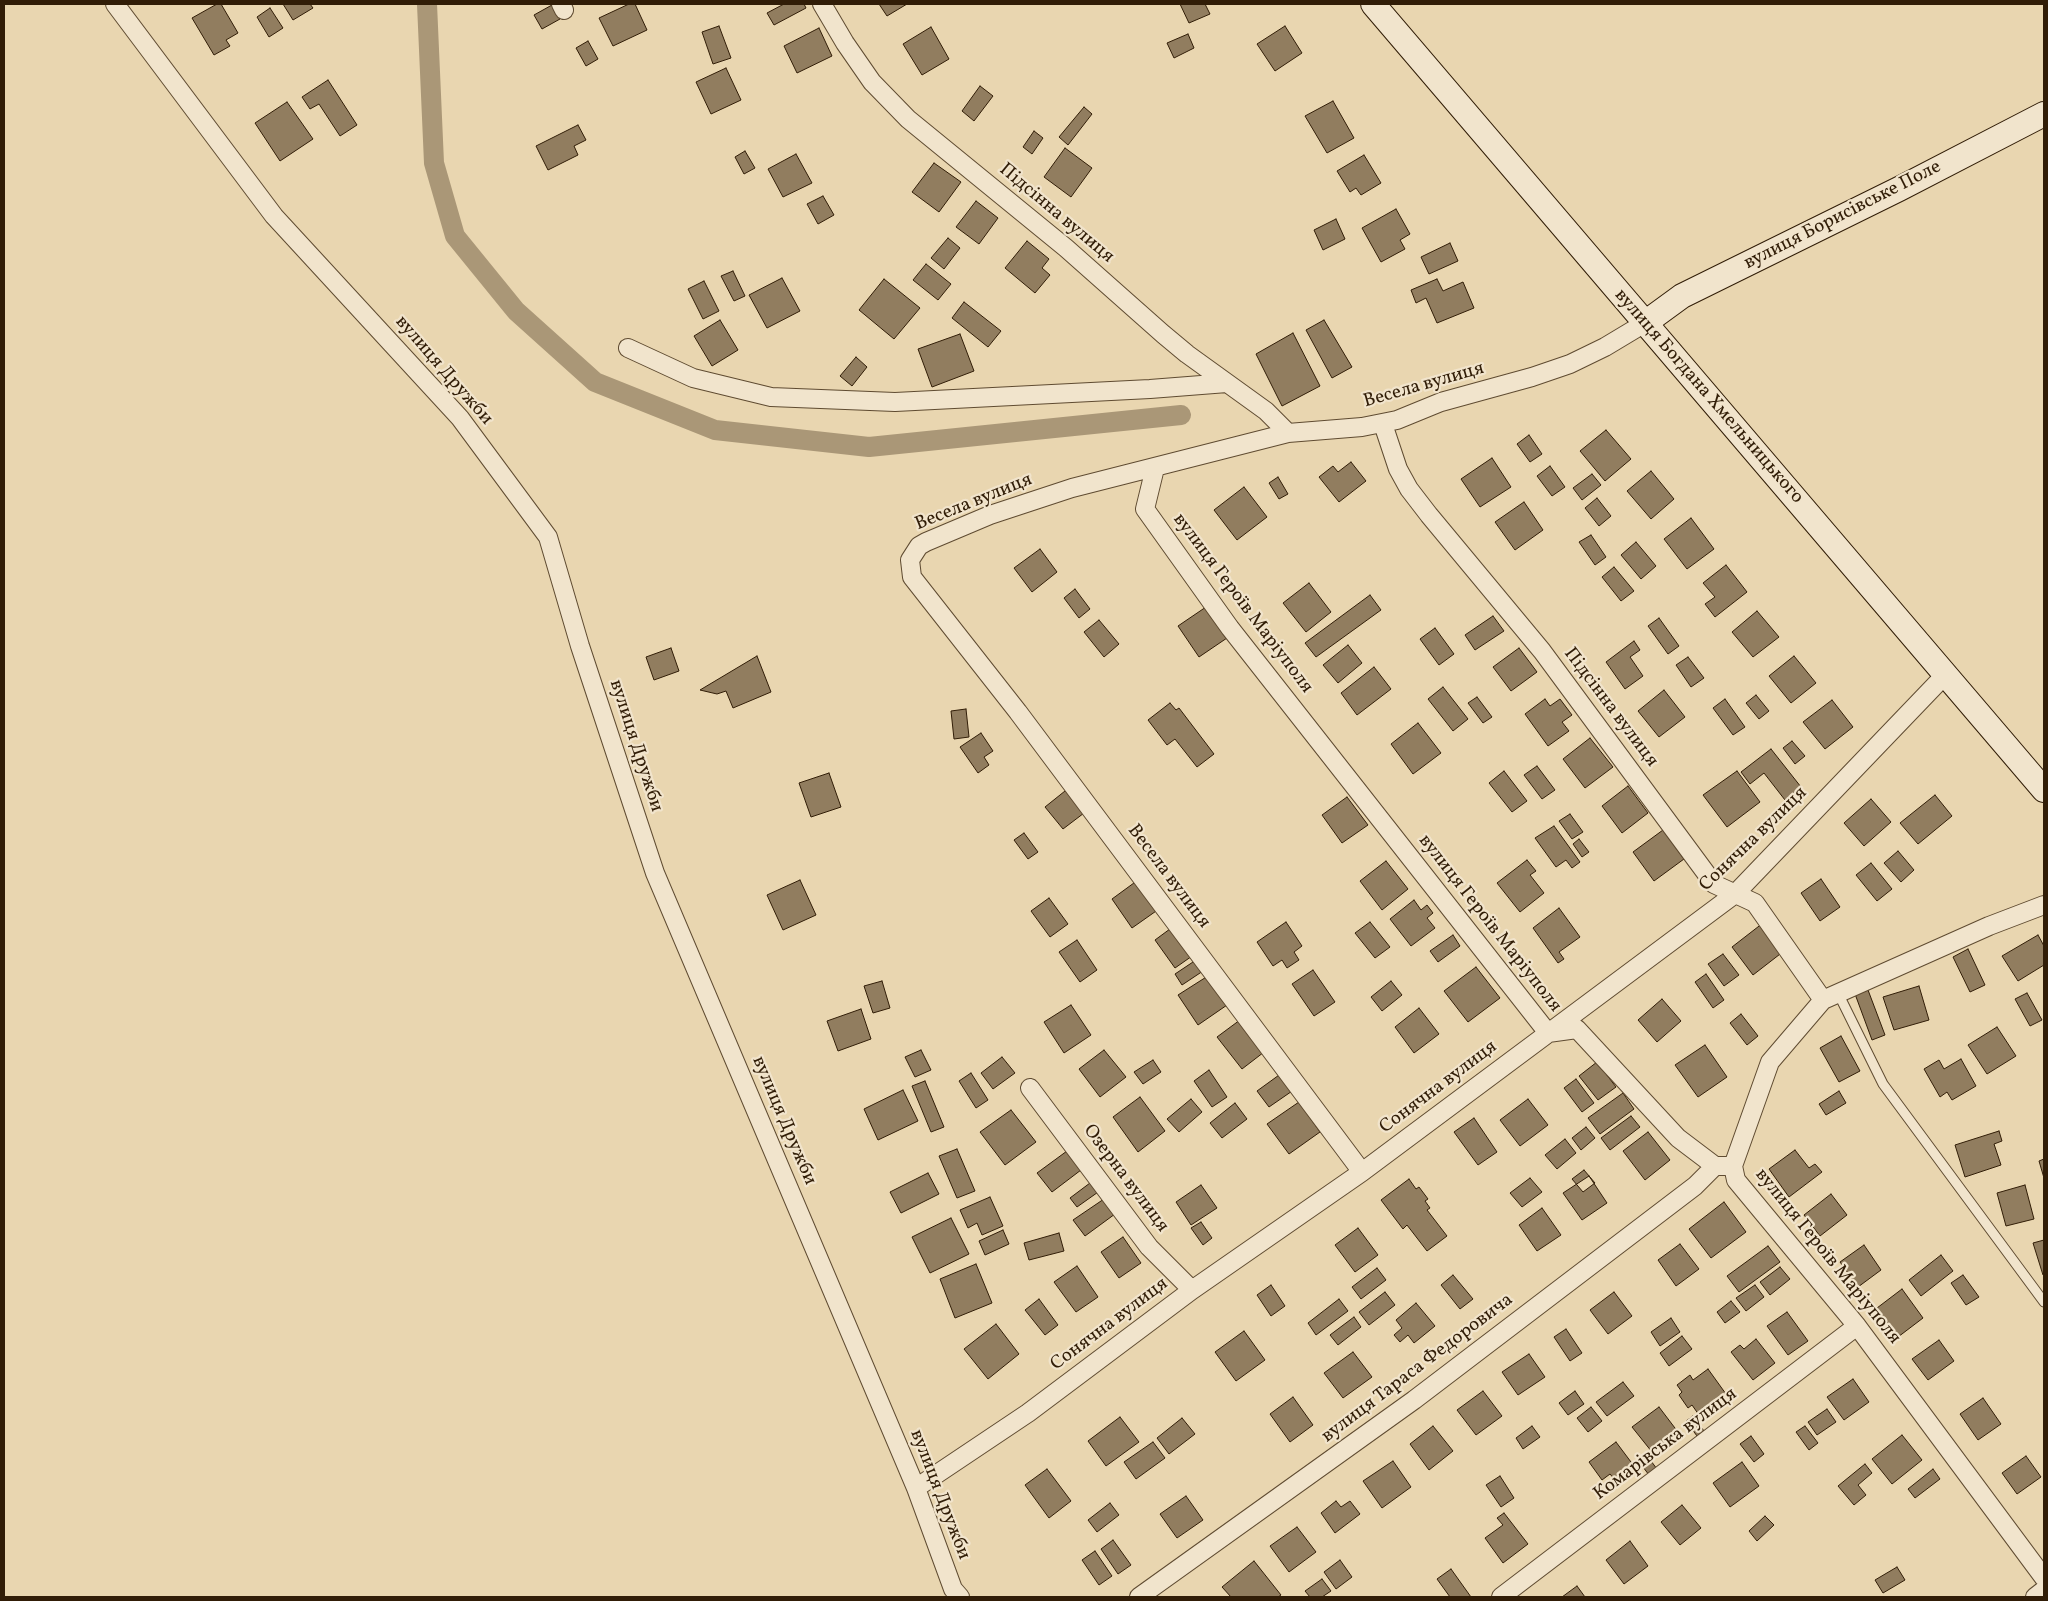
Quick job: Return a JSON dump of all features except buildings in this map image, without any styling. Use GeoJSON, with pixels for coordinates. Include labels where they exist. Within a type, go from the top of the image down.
{"type":"FeatureCollection","features":[{"type":"Feature","properties":{"kind":"main road","name":"вулиця Богдана Хмельницького"},"geometry":{"type":"LineString","coordinates":[[1373,4],[2044,790]]}},
{"type":"Feature","properties":{"kind":"main road","name":"вулиця Борисівське Поле"},"geometry":{"type":"LineString","coordinates":[[1645,323],[1682,296],[2041,120]]}},
{"type":"Feature","properties":{"kind":"street","name":"вулиця Дружби"},"geometry":{"type":"LineString","coordinates":[[115,4],[274,216],[460,418],[548,537],[580,646],[655,873],[916,1488],[953,1589],[960,1597]]}},
{"type":"Feature","properties":{"kind":"street","name":"Підсінна вулиця"},"geometry":{"type":"LineString","coordinates":[[822,4],[845,43],[872,82],[908,119],[1066,248],[1168,339],[1266,411],[1288,433]]}},
{"type":"Feature","properties":{"kind":"street","name":"Весела вулиця"},"geometry":{"type":"LineString","coordinates":[[1362,1172],[1018,712],[912,577],[910,569],[914,553],[926,542],[990,515],[1072,488],[1288,433],[1383,424],[1441,402],[1570,364],[1605,347],[1645,323]]}},
{"type":"Feature","properties":{"kind":"street"},"geometry":{"type":"LineString","coordinates":[[628,348],[693,378],[771,397],[895,402],[1150,389],[1227,383]]}},
{"type":"Feature","properties":{"kind":"street","name":"Підсінна вулиця"},"geometry":{"type":"LineString","coordinates":[[1383,424],[1398,468],[1424,508],[1542,651],[1714,884],[1755,904],[1830,997]]}},
{"type":"Feature","properties":{"kind":"street","name":"вулиця Героїв Маріуполя"},"geometry":{"type":"LineString","coordinates":[[1155,468],[1145,509],[1230,628],[1548,1033],[1577,1029],[1678,1138],[1715,1166],[1733,1166],[1736,1180],[1857,1326],[2044,1578]]}},
{"type":"Feature","properties":{"kind":"street","name":"Сонячна вулиця"},"geometry":{"type":"LineString","coordinates":[[916,1488],[1028,1413],[1192,1290],[1362,1172],[1735,894],[1946,674]]}},
{"type":"Feature","properties":{"kind":"street"},"geometry":{"type":"LineString","coordinates":[[1733,1166],[1770,1062],[1830,997],[1989,926],[2044,905]]}},
{"type":"Feature","properties":{"kind":"street","name":"Озерна вулиця"},"geometry":{"type":"LineString","coordinates":[[1030,1088],[1149,1248],[1192,1290]]}},
{"type":"Feature","properties":{"kind":"street","name":"вулиця Тараса Федоровича"},"geometry":{"type":"LineString","coordinates":[[1140,1597],[1422,1394],[1695,1186],[1715,1166]]}},
{"type":"Feature","properties":{"kind":"street","name":"Комарівська вулиця"},"geometry":{"type":"LineString","coordinates":[[1501,1597],[1857,1326]]}},
{"type":"Feature","properties":{"kind":"street"},"geometry":{"type":"LineString","coordinates":[[2035,1597],[2044,1590]]}},
{"type":"Feature","properties":{"kind":"lane"},"geometry":{"type":"LineString","coordinates":[[1830,997],[1883,1084],[2044,1302]]}},
{"type":"Feature","properties":{"kind":"waterway"},"geometry":{"type":"LineString","coordinates":[[427,4],[434,163],[455,236],[516,311],[595,382],[715,430],[869,447],[1181,415]]}}]}
